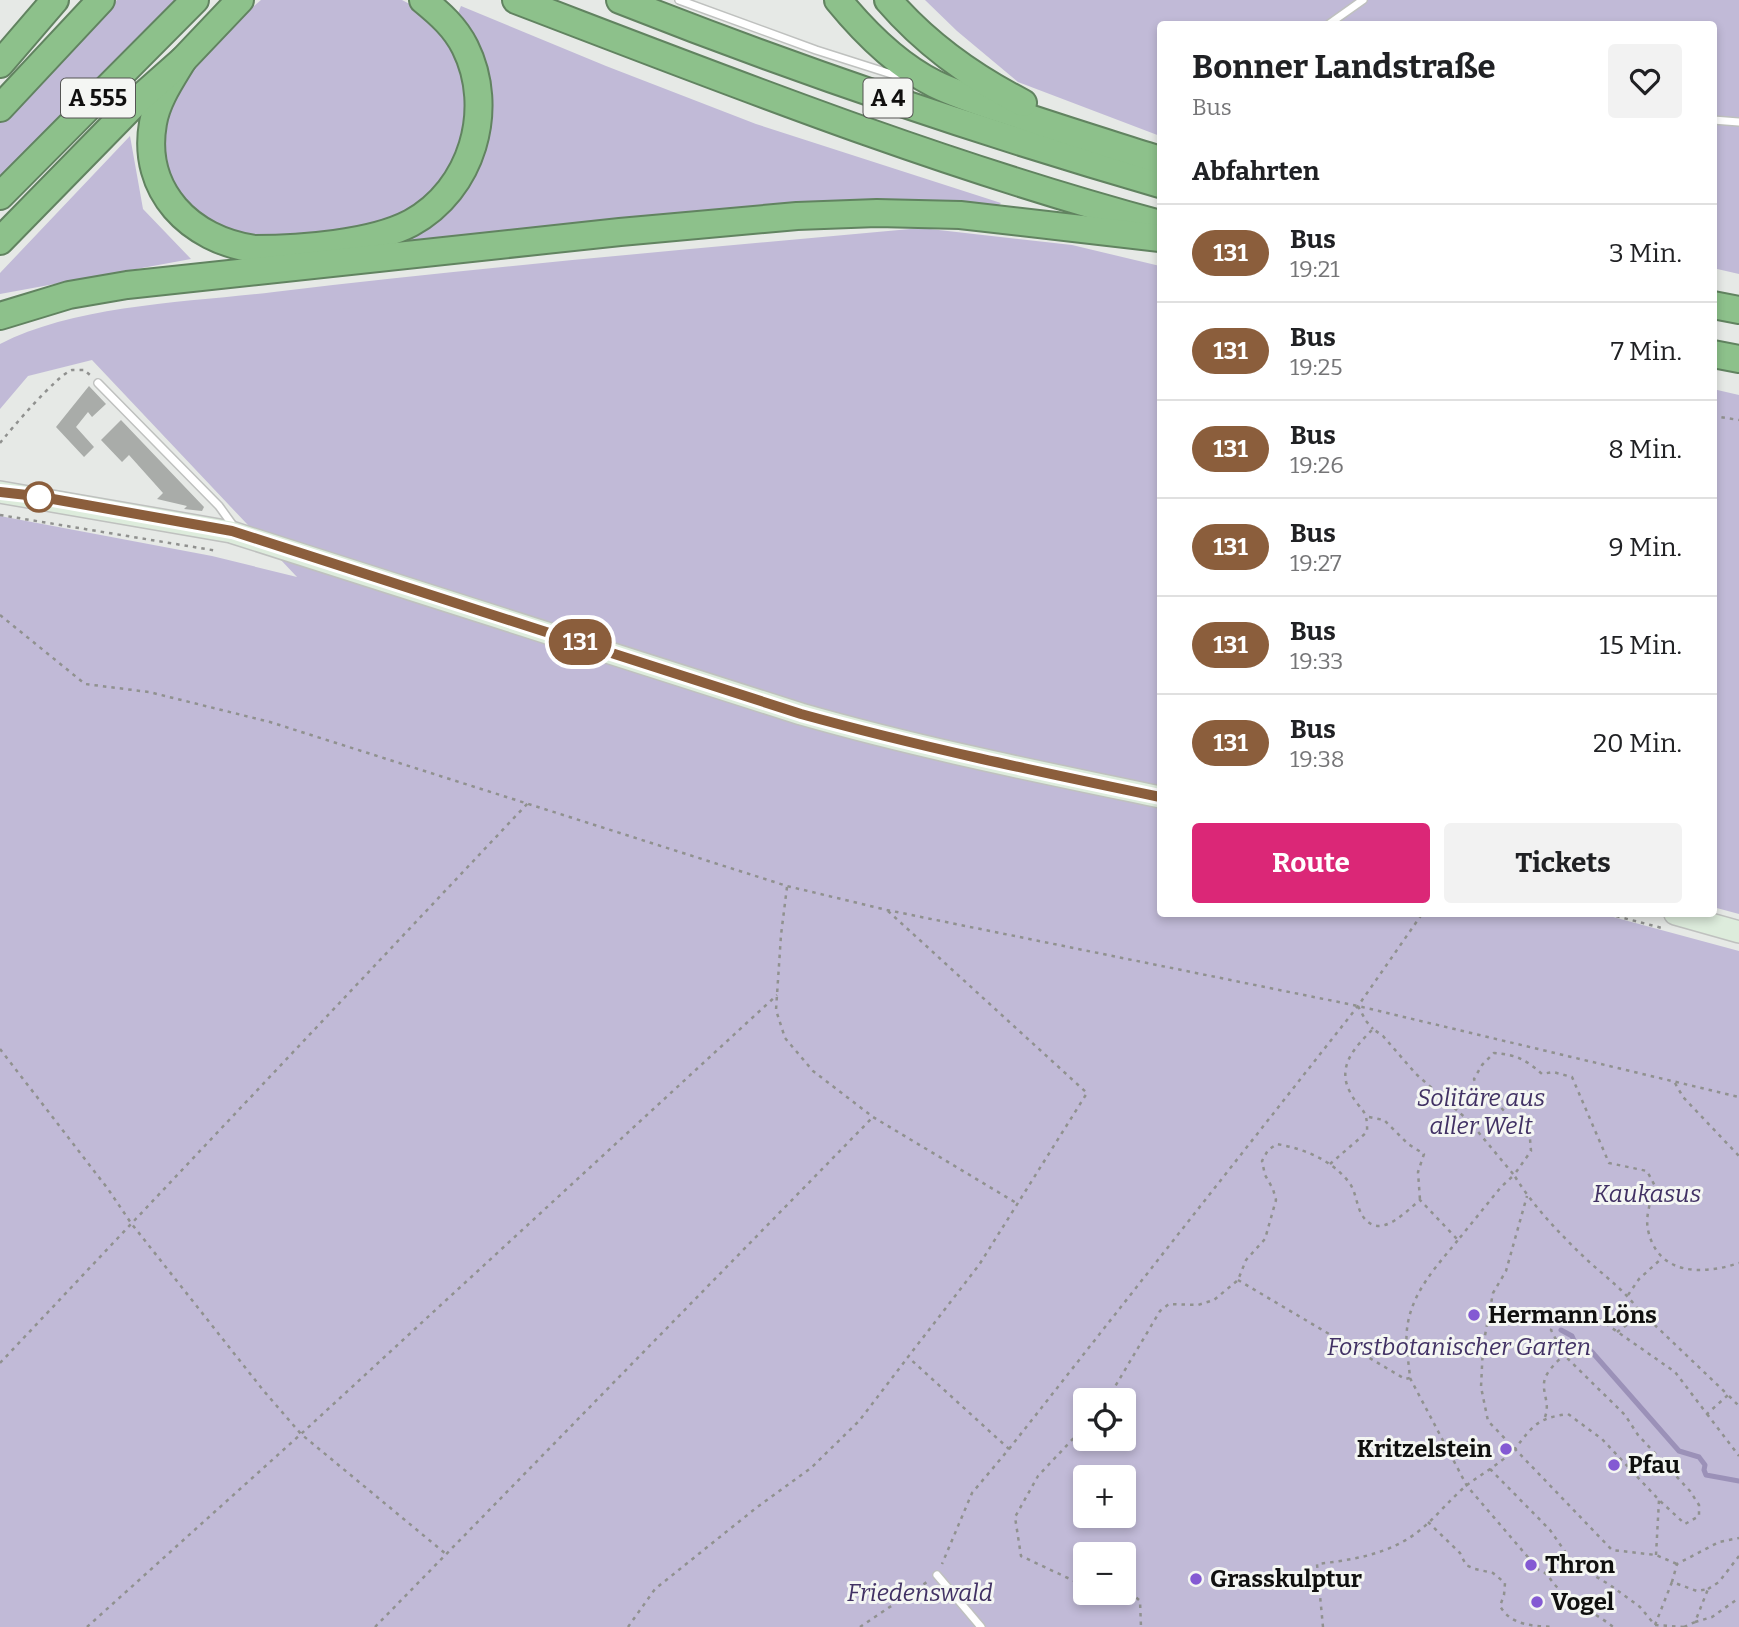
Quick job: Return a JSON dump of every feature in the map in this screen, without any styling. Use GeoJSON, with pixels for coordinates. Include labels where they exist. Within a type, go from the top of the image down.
{"type":"FeatureCollection","features":[{"type":"Feature","properties":{"kind":"highway","name":"A 555"},"geometry":{"type":"LineString","coordinates":[[0,108],[102,0]]}},
{"type":"Feature","properties":{"kind":"highway","name":"A 555"},"geometry":{"type":"LineString","coordinates":[[0,195],[195,0]]}},
{"type":"Feature","properties":{"kind":"highway"},"geometry":{"type":"LineString","coordinates":[[0,241],[240,0]]}},
{"type":"Feature","properties":{"kind":"highway"},"geometry":{"type":"LineString","coordinates":[[183,60],[159,103],[151,142],[157,174],[169,201],[180,215],[214,239],[238,247],[255,249],[373,238],[413,222],[444,198],[461,174],[474,145],[479,103],[472,64],[453,27],[423,0]]}},
{"type":"Feature","properties":{"kind":"highway","name":"A 4"},"geometry":{"type":"LineString","coordinates":[[516,0],[748,90],[910,146],[1157,223]]}},
{"type":"Feature","properties":{"kind":"highway","name":"A 4"},"geometry":{"type":"LineString","coordinates":[[620,0],[840,82],[1049,151],[1157,183]]}},
{"type":"Feature","properties":{"kind":"highway"},"geometry":{"type":"LineString","coordinates":[[838,0],[862,28],[906,66],[934,83],[965,97],[1157,158]]}},
{"type":"Feature","properties":{"kind":"highway"},"geometry":{"type":"LineString","coordinates":[[888,0],[937,48],[994,89],[1033,108],[1157,158]]}},
{"type":"Feature","properties":{"kind":"highway"},"geometry":{"type":"LineString","coordinates":[[0,41],[51,5]]}},
{"type":"Feature","properties":{"kind":"highway"},"geometry":{"type":"LineString","coordinates":[[0,64],[51,5]]}},
{"type":"Feature","properties":{"kind":"highway"},"geometry":{"type":"LineString","coordinates":[[0,316],[69,295],[127,285],[620,232],[797,216],[877,213],[960,215],[1157,238]]}},
{"type":"Feature","properties":{"kind":"highway"},"geometry":{"type":"LineString","coordinates":[[1717,306],[1739,310]]}},
{"type":"Feature","properties":{"kind":"highway"},"geometry":{"type":"LineString","coordinates":[[1717,355],[1739,359]]}},
{"type":"Feature","properties":{"kind":"main road"},"geometry":{"type":"LineString","coordinates":[[0,492],[232,531],[880,737],[1157,796]]}},
{"type":"Feature","properties":{"kind":"main road"},"geometry":{"type":"LineString","coordinates":[[1686,917],[1739,932]]}},
{"type":"Feature","properties":{"kind":"lane"},"geometry":{"type":"LineString","coordinates":[[679,0],[816,50],[965,97]]}},
{"type":"Feature","properties":{"kind":"lane"},"geometry":{"type":"LineString","coordinates":[[1333,21],[1363,0]]}},
{"type":"Feature","properties":{"kind":"lane"},"geometry":{"type":"LineString","coordinates":[[1717,120],[1739,122]]}},
{"type":"Feature","properties":{"kind":"lane"},"geometry":{"type":"LineString","coordinates":[[98,383],[219,506],[232,524],[232,531]]}},
{"type":"Feature","properties":{"kind":"lane"},"geometry":{"type":"LineString","coordinates":[[937,1576],[981,1627]]}},
{"type":"Feature","properties":{"kind":"path"},"geometry":{"type":"LineString","coordinates":[[0,443],[16,422],[73,370],[84,370],[98,383]]}},
{"type":"Feature","properties":{"kind":"path"},"geometry":{"type":"LineString","coordinates":[[1717,417],[1739,420]]}},
{"type":"Feature","properties":{"kind":"path"},"geometry":{"type":"LineString","coordinates":[[0,615],[85,684],[149,692],[210,706],[528,803],[787,886],[887,910],[1358,1006],[1739,1097]]}},
{"type":"Feature","properties":{"kind":"path"},"geometry":{"type":"LineString","coordinates":[[0,1363],[528,803]]}},
{"type":"Feature","properties":{"kind":"path"},"geometry":{"type":"LineString","coordinates":[[787,886],[776,1010],[785,1038],[813,1072],[873,1117],[1018,1204]]}},
{"type":"Feature","properties":{"kind":"path"},"geometry":{"type":"LineString","coordinates":[[628,1627],[655,1589],[756,1508],[811,1468],[859,1420],[979,1265],[1087,1093],[887,910]]}},
{"type":"Feature","properties":{"kind":"path"},"geometry":{"type":"LineString","coordinates":[[860,1627],[937,1576],[972,1493],[1358,1006],[1420,917]]}},
{"type":"Feature","properties":{"kind":"path"},"geometry":{"type":"LineString","coordinates":[[87,1627],[301,1434],[777,995]]}},
{"type":"Feature","properties":{"kind":"path"},"geometry":{"type":"LineString","coordinates":[[1358,1006],[1366,1021],[1416,1074],[1455,1108],[1514,1175],[1527,1196],[1584,1257],[1628,1296],[1637,1308],[1739,1406]]}},
{"type":"Feature","properties":{"kind":"path"},"geometry":{"type":"LineString","coordinates":[[1330,1164],[1367,1132],[1367,1116],[1350,1093],[1344,1077],[1348,1059],[1373,1028]]}},
{"type":"Feature","properties":{"kind":"path"},"geometry":{"type":"LineString","coordinates":[[0,1049],[131,1223],[301,1434],[446,1554]]}},
{"type":"Feature","properties":{"kind":"path"},"geometry":{"type":"LineString","coordinates":[[1613,1627],[1593,1615],[1555,1585],[1547,1573],[1539,1570],[1466,1486],[1410,1378],[1406,1332],[1410,1309],[1418,1292],[1531,1151],[1530,1139],[1494,1100],[1477,1087],[1474,1079],[1482,1065],[1494,1053],[1525,1059],[1542,1074],[1553,1072],[1573,1077],[1609,1163],[1647,1171],[1655,1186],[1649,1209],[1648,1230],[1661,1258],[1675,1267],[1704,1270],[1739,1263]]}},
{"type":"Feature","properties":{"kind":"path"},"geometry":{"type":"LineString","coordinates":[[1675,1083],[1683,1097],[1739,1156]]}},
{"type":"Feature","properties":{"kind":"path"},"geometry":{"type":"LineString","coordinates":[[1455,1108],[1463,1096],[1477,1087]]}},
{"type":"Feature","properties":{"kind":"path"},"geometry":{"type":"LineString","coordinates":[[1367,1116],[1384,1120],[1408,1144],[1424,1154],[1418,1172],[1420,1200],[1458,1240]]}},
{"type":"Feature","properties":{"kind":"path"},"geometry":{"type":"LineString","coordinates":[[375,1627],[873,1117]]}},
{"type":"Feature","properties":{"kind":"path"},"geometry":{"type":"LineString","coordinates":[[1114,1388],[1160,1311],[1168,1304],[1198,1305],[1214,1300],[1238,1280],[1246,1260],[1265,1239],[1276,1200],[1262,1161],[1268,1150],[1277,1144],[1295,1147],[1330,1164],[1349,1182],[1362,1215],[1378,1226],[1389,1225],[1420,1200]]}},
{"type":"Feature","properties":{"kind":"path"},"geometry":{"type":"LineString","coordinates":[[1527,1196],[1506,1271],[1493,1293],[1483,1346],[1481,1387],[1488,1421],[1612,1550],[1656,1555],[1677,1564]]}},
{"type":"Feature","properties":{"kind":"path"},"geometry":{"type":"LineString","coordinates":[[1628,1296],[1639,1279],[1661,1258]]}},
{"type":"Feature","properties":{"kind":"path"},"geometry":{"type":"LineString","coordinates":[[1238,1280],[1405,1379],[1410,1378]]}},
{"type":"Feature","properties":{"kind":"path"},"geometry":{"type":"LineString","coordinates":[[1617,1332],[1628,1324],[1631,1314],[1637,1308]]}},
{"type":"Feature","properties":{"kind":"path"},"geometry":{"type":"LineString","coordinates":[[1545,1417],[1568,1414],[1602,1439],[1685,1524],[1699,1516],[1699,1505],[1690,1490],[1638,1435],[1625,1415],[1564,1355],[1551,1330],[1553,1323],[1560,1316],[1583,1311],[1675,1372],[1739,1456]]}},
{"type":"Feature","properties":{"kind":"path"},"geometry":{"type":"LineString","coordinates":[[1323,1627],[1317,1564],[1354,1560],[1388,1549],[1415,1533],[1466,1486],[1515,1449],[1528,1432],[1545,1417],[1548,1408],[1544,1383],[1547,1374],[1564,1355]]}},
{"type":"Feature","properties":{"kind":"path"},"geometry":{"type":"LineString","coordinates":[[908,1357],[1009,1448]]}},
{"type":"Feature","properties":{"kind":"path"},"geometry":{"type":"LineString","coordinates":[[1707,1414],[1728,1395]]}},
{"type":"Feature","properties":{"kind":"path"},"geometry":{"type":"LineString","coordinates":[[1073,1439],[1038,1476],[1015,1517],[1021,1556],[1073,1580]]}},
{"type":"Feature","properties":{"kind":"path"},"geometry":{"type":"LineString","coordinates":[[1490,1469],[1550,1530],[1573,1563],[1640,1607],[1655,1626],[1684,1627],[1712,1618],[1739,1598]]}},
{"type":"Feature","properties":{"kind":"path"},"geometry":{"type":"LineString","coordinates":[[1656,1555],[1659,1500]]}},
{"type":"Feature","properties":{"kind":"path"},"geometry":{"type":"LineString","coordinates":[[1428,1522],[1460,1553],[1466,1565],[1493,1573],[1505,1583],[1500,1606],[1504,1614],[1518,1623],[1554,1627]]}},
{"type":"Feature","properties":{"kind":"path"},"geometry":{"type":"LineString","coordinates":[[1655,1626],[1677,1564],[1719,1542],[1739,1538]]}},
{"type":"Feature","properties":{"kind":"path"},"geometry":{"type":"LineString","coordinates":[[1672,1583],[1698,1591],[1708,1589],[1719,1582],[1739,1556]]}},
{"type":"Feature","properties":{"kind":"path"},"geometry":{"type":"LineString","coordinates":[[1695,1622],[1708,1589]]}},
{"type":"Feature","properties":{"kind":"path"},"geometry":{"type":"LineString","coordinates":[[1136,1597],[1140,1601],[1141,1627]]}},
{"type":"Feature","properties":{"kind":"green space"},"geometry":{"type":"Polygon","coordinates":[[[117,0],[179,0],[0,180],[0,123],[117,0]]]}},
{"type":"Feature","properties":{"kind":"green space"},"geometry":{"type":"Polygon","coordinates":[[[261,0],[402,0],[421,10],[451,47],[468,86],[465,123],[446,178],[422,205],[381,225],[260,241],[202,221],[175,187],[164,161],[167,112],[183,75],[261,0]]]}},
{"type":"Feature","properties":{"kind":"green space"},"geometry":{"type":"Polygon","coordinates":[[[925,0],[1739,0],[1739,274],[1717,269],[1717,21],[1157,21],[1157,135],[1018,82],[925,0]]]}},
{"type":"Feature","properties":{"kind":"green space"},"geometry":{"type":"Polygon","coordinates":[[[461,6],[756,124],[1001,203],[997,207],[812,204],[636,217],[390,246],[475,173],[493,116],[485,63],[456,18],[461,6]]]}},
{"type":"Feature","properties":{"kind":"green space"},"geometry":{"type":"Polygon","coordinates":[[[130,136],[143,209],[191,259],[0,294],[0,273],[130,136]]]}},
{"type":"Feature","properties":{"kind":"green space"},"geometry":{"type":"Polygon","coordinates":[[[921,228],[1072,245],[1157,265],[1157,917],[1613,917],[1739,951],[1739,1627],[0,1627],[0,516],[212,556],[297,577],[92,360],[28,376],[0,409],[0,344],[63,321],[170,303],[516,266],[921,228]]]}},
{"type":"Feature","properties":{"kind":"green space"},"geometry":{"type":"Polygon","coordinates":[[[1717,390],[1739,395],[1739,914],[1717,908],[1717,390]]]}},
{"type":"Feature","properties":{"kind":"building"},"geometry":{"type":"Polygon","coordinates":[[[89,386],[106,404],[92,417],[88,412],[76,427],[94,447],[84,457],[56,427],[89,386]]]}},
{"type":"Feature","properties":{"kind":"building"},"geometry":{"type":"Polygon","coordinates":[[[121,420],[204,507],[202,511],[184,509],[187,506],[157,499],[163,493],[129,455],[122,462],[101,440],[121,420]]]}},
{"type":"Feature","properties":{"kind":"waterway"},"geometry":{"type":"LineString","coordinates":[[1561,1330],[1572,1336],[1576,1345],[1586,1347],[1592,1352],[1679,1451],[1699,1457],[1705,1465],[1706,1475],[1739,1481]]}},
{"type":"Feature","properties":{"kind":"bus line","name":"131"},"geometry":{"type":"LineString","coordinates":[[0,492],[232,531],[880,737],[1157,796]]}},
{"type":"Feature","properties":{"kind":"place","name":"Hermann Löns"},"geometry":{"type":"Point","coordinates":[1474,1315]}},
{"type":"Feature","properties":{"kind":"place","name":"Kritzelstein"},"geometry":{"type":"Point","coordinates":[1506,1449]}},
{"type":"Feature","properties":{"kind":"place","name":"Pfau"},"geometry":{"type":"Point","coordinates":[1614,1465]}},
{"type":"Feature","properties":{"kind":"place","name":"Thron"},"geometry":{"type":"Point","coordinates":[1531,1565]}},
{"type":"Feature","properties":{"kind":"place","name":"Grasskulptur"},"geometry":{"type":"Point","coordinates":[1196,1579]}},
{"type":"Feature","properties":{"kind":"place","name":"Vogel"},"geometry":{"type":"Point","coordinates":[1537,1602]}},
{"type":"Feature","properties":{"kind":"park label","name":"Solitäre aus aller Welt"},"geometry":{"type":"Point","coordinates":[1481,1112]}},
{"type":"Feature","properties":{"kind":"park label","name":"Kaukasus"},"geometry":{"type":"Point","coordinates":[1647,1194]}},
{"type":"Feature","properties":{"kind":"park label","name":"Forstbotanischer Garten"},"geometry":{"type":"Point","coordinates":[1459,1347]}},
{"type":"Feature","properties":{"kind":"park label","name":"Friedenswald"},"geometry":{"type":"Point","coordinates":[920,1593]}}]}
